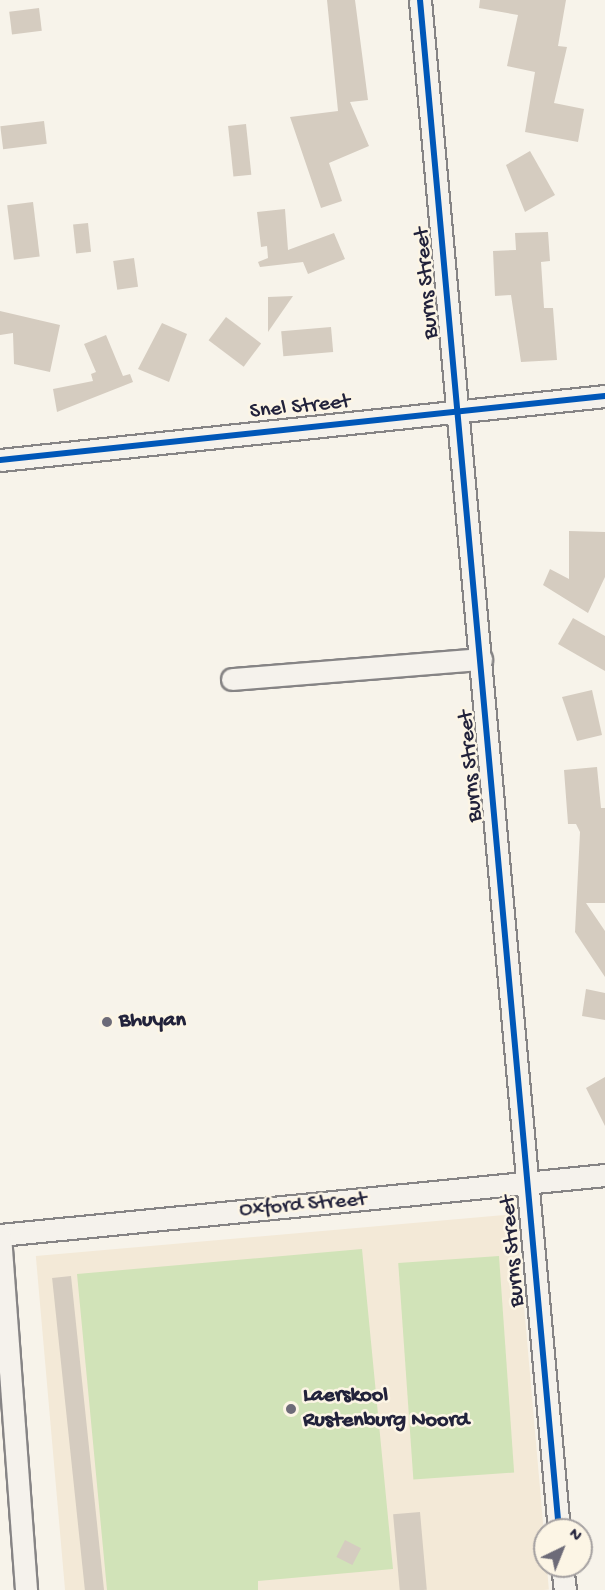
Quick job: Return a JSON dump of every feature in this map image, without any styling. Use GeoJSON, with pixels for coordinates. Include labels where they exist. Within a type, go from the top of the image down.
{"type":"FeatureCollection","features":[{"type":"Feature","properties":{"kind":"street","name":"Burns Street"},"geometry":{"type":"LineString","coordinates":[[420,0],[558,1518]]}},
{"type":"Feature","properties":{"kind":"street","name":"Snel Street"},"geometry":{"type":"LineString","coordinates":[[0,460],[458,409],[605,396]]}},
{"type":"Feature","properties":{"kind":"street"},"geometry":{"type":"LineString","coordinates":[[232,679],[481,659]]}},
{"type":"Feature","properties":{"kind":"street","name":"Oxford Street"},"geometry":{"type":"LineString","coordinates":[[0,1235],[605,1175]]}},
{"type":"Feature","properties":{"kind":"street"},"geometry":{"type":"LineString","coordinates":[[0,1235],[26,1590]]}},
{"type":"Feature","properties":{"kind":"shaded area","name":"Laerskool Rustenburg Noord"},"geometry":{"type":"Polygon","coordinates":[[[516,1214],[543,1518],[533,1518],[533,1578],[548,1578],[549,1590],[65,1590],[36,1256],[516,1214]]]}},
{"type":"Feature","properties":{"kind":"green space"},"geometry":{"type":"Polygon","coordinates":[[[362,1249],[393,1569],[258,1581],[258,1590],[107,1590],[77,1274],[362,1249]]]}},
{"type":"Feature","properties":{"kind":"green space"},"geometry":{"type":"Polygon","coordinates":[[[499,1256],[514,1472],[413,1480],[398,1263],[499,1256]]]}},
{"type":"Feature","properties":{"kind":"building"},"geometry":{"type":"Polygon","coordinates":[[[327,0],[355,0],[368,100],[350,102],[369,146],[329,163],[342,201],[321,208],[290,117],[338,111],[327,0]]]}},
{"type":"Feature","properties":{"kind":"building"},"geometry":{"type":"Polygon","coordinates":[[[480,0],[566,0],[558,46],[567,47],[554,103],[584,109],[578,142],[525,132],[535,72],[507,66],[518,15],[479,8],[480,0]]]}},
{"type":"Feature","properties":{"kind":"building"},"geometry":{"type":"Polygon","coordinates":[[[39,8],[42,31],[12,34],[9,12],[39,8]]]}},
{"type":"Feature","properties":{"kind":"building"},"geometry":{"type":"Polygon","coordinates":[[[44,121],[47,144],[3,149],[0,126],[44,121]]]}},
{"type":"Feature","properties":{"kind":"building"},"geometry":{"type":"Polygon","coordinates":[[[246,124],[251,175],[233,177],[228,126],[246,124]]]}},
{"type":"Feature","properties":{"kind":"building"},"geometry":{"type":"Polygon","coordinates":[[[530,151],[555,195],[525,212],[506,165],[530,151]]]}},
{"type":"Feature","properties":{"kind":"building"},"geometry":{"type":"Polygon","coordinates":[[[33,202],[40,257],[14,260],[7,205],[33,202]]]}},
{"type":"Feature","properties":{"kind":"building"},"geometry":{"type":"Polygon","coordinates":[[[285,209],[288,250],[334,233],[345,259],[308,274],[303,262],[260,267],[258,262],[268,258],[267,246],[261,247],[257,212],[285,209]]]}},
{"type":"Feature","properties":{"kind":"building"},"geometry":{"type":"Polygon","coordinates":[[[88,223],[91,252],[76,253],[73,225],[88,223]]]}},
{"type":"Feature","properties":{"kind":"building"},"geometry":{"type":"Polygon","coordinates":[[[548,232],[550,261],[541,262],[544,308],[553,308],[557,360],[521,362],[511,295],[495,296],[493,251],[516,250],[515,233],[548,232]]]}},
{"type":"Feature","properties":{"kind":"building"},"geometry":{"type":"Polygon","coordinates":[[[134,258],[138,287],[117,290],[113,261],[134,258]]]}},
{"type":"Feature","properties":{"kind":"building"},"geometry":{"type":"Polygon","coordinates":[[[293,296],[268,332],[268,297],[293,296]]]}},
{"type":"Feature","properties":{"kind":"building"},"geometry":{"type":"Polygon","coordinates":[[[0,311],[60,325],[50,372],[14,364],[13,333],[0,335],[0,311]]]}},
{"type":"Feature","properties":{"kind":"building"},"geometry":{"type":"Polygon","coordinates":[[[226,317],[261,343],[244,367],[209,340],[226,317]]]}},
{"type":"Feature","properties":{"kind":"building"},"geometry":{"type":"Polygon","coordinates":[[[162,323],[187,334],[169,382],[138,369],[162,323]]]}},
{"type":"Feature","properties":{"kind":"building"},"geometry":{"type":"Polygon","coordinates":[[[331,327],[333,352],[283,356],[281,331],[331,327]]]}},
{"type":"Feature","properties":{"kind":"building"},"geometry":{"type":"Polygon","coordinates":[[[106,335],[123,376],[130,374],[133,382],[57,412],[53,389],[93,381],[91,374],[96,372],[84,344],[106,335]]]}},
{"type":"Feature","properties":{"kind":"building"},"geometry":{"type":"Polygon","coordinates":[[[569,531],[605,532],[605,577],[588,613],[543,585],[550,569],[569,579],[569,531]]]}},
{"type":"Feature","properties":{"kind":"building"},"geometry":{"type":"Polygon","coordinates":[[[573,618],[605,636],[605,671],[558,644],[573,618]]]}},
{"type":"Feature","properties":{"kind":"building"},"geometry":{"type":"Polygon","coordinates":[[[592,690],[602,735],[577,741],[562,697],[592,690]]]}},
{"type":"Feature","properties":{"kind":"building"},"geometry":{"type":"Polygon","coordinates":[[[597,767],[601,808],[605,808],[605,903],[586,903],[605,931],[605,977],[575,932],[580,832],[576,824],[568,824],[564,770],[597,767]]]}},
{"type":"Feature","properties":{"kind":"building"},"geometry":{"type":"Polygon","coordinates":[[[586,989],[605,993],[605,1020],[582,1016],[586,989]]]}},
{"type":"Feature","properties":{"kind":"building"},"geometry":{"type":"Polygon","coordinates":[[[605,1077],[605,1126],[586,1088],[605,1077]]]}},
{"type":"Feature","properties":{"kind":"building"},"geometry":{"type":"Polygon","coordinates":[[[71,1276],[104,1590],[85,1590],[52,1278],[71,1276]]]}},
{"type":"Feature","properties":{"kind":"building"},"geometry":{"type":"Polygon","coordinates":[[[420,1512],[427,1590],[400,1590],[393,1514],[420,1512]]]}},
{"type":"Feature","properties":{"kind":"building"},"geometry":{"type":"Polygon","coordinates":[[[345,1540],[361,1548],[352,1565],[336,1557],[345,1540]]]}},
{"type":"Feature","properties":{"kind":"cycle path"},"geometry":{"type":"LineString","coordinates":[[420,0],[558,1518]]}},
{"type":"Feature","properties":{"kind":"cycle path"},"geometry":{"type":"LineString","coordinates":[[0,460],[605,396]]}},
{"type":"Feature","properties":{"kind":"place","name":"Bhuyan"},"geometry":{"type":"Point","coordinates":[107,1022]}},
{"type":"Feature","properties":{"kind":"place","name":"Laerskool Rustenburg Noord"},"geometry":{"type":"Point","coordinates":[291,1409]}}]}
